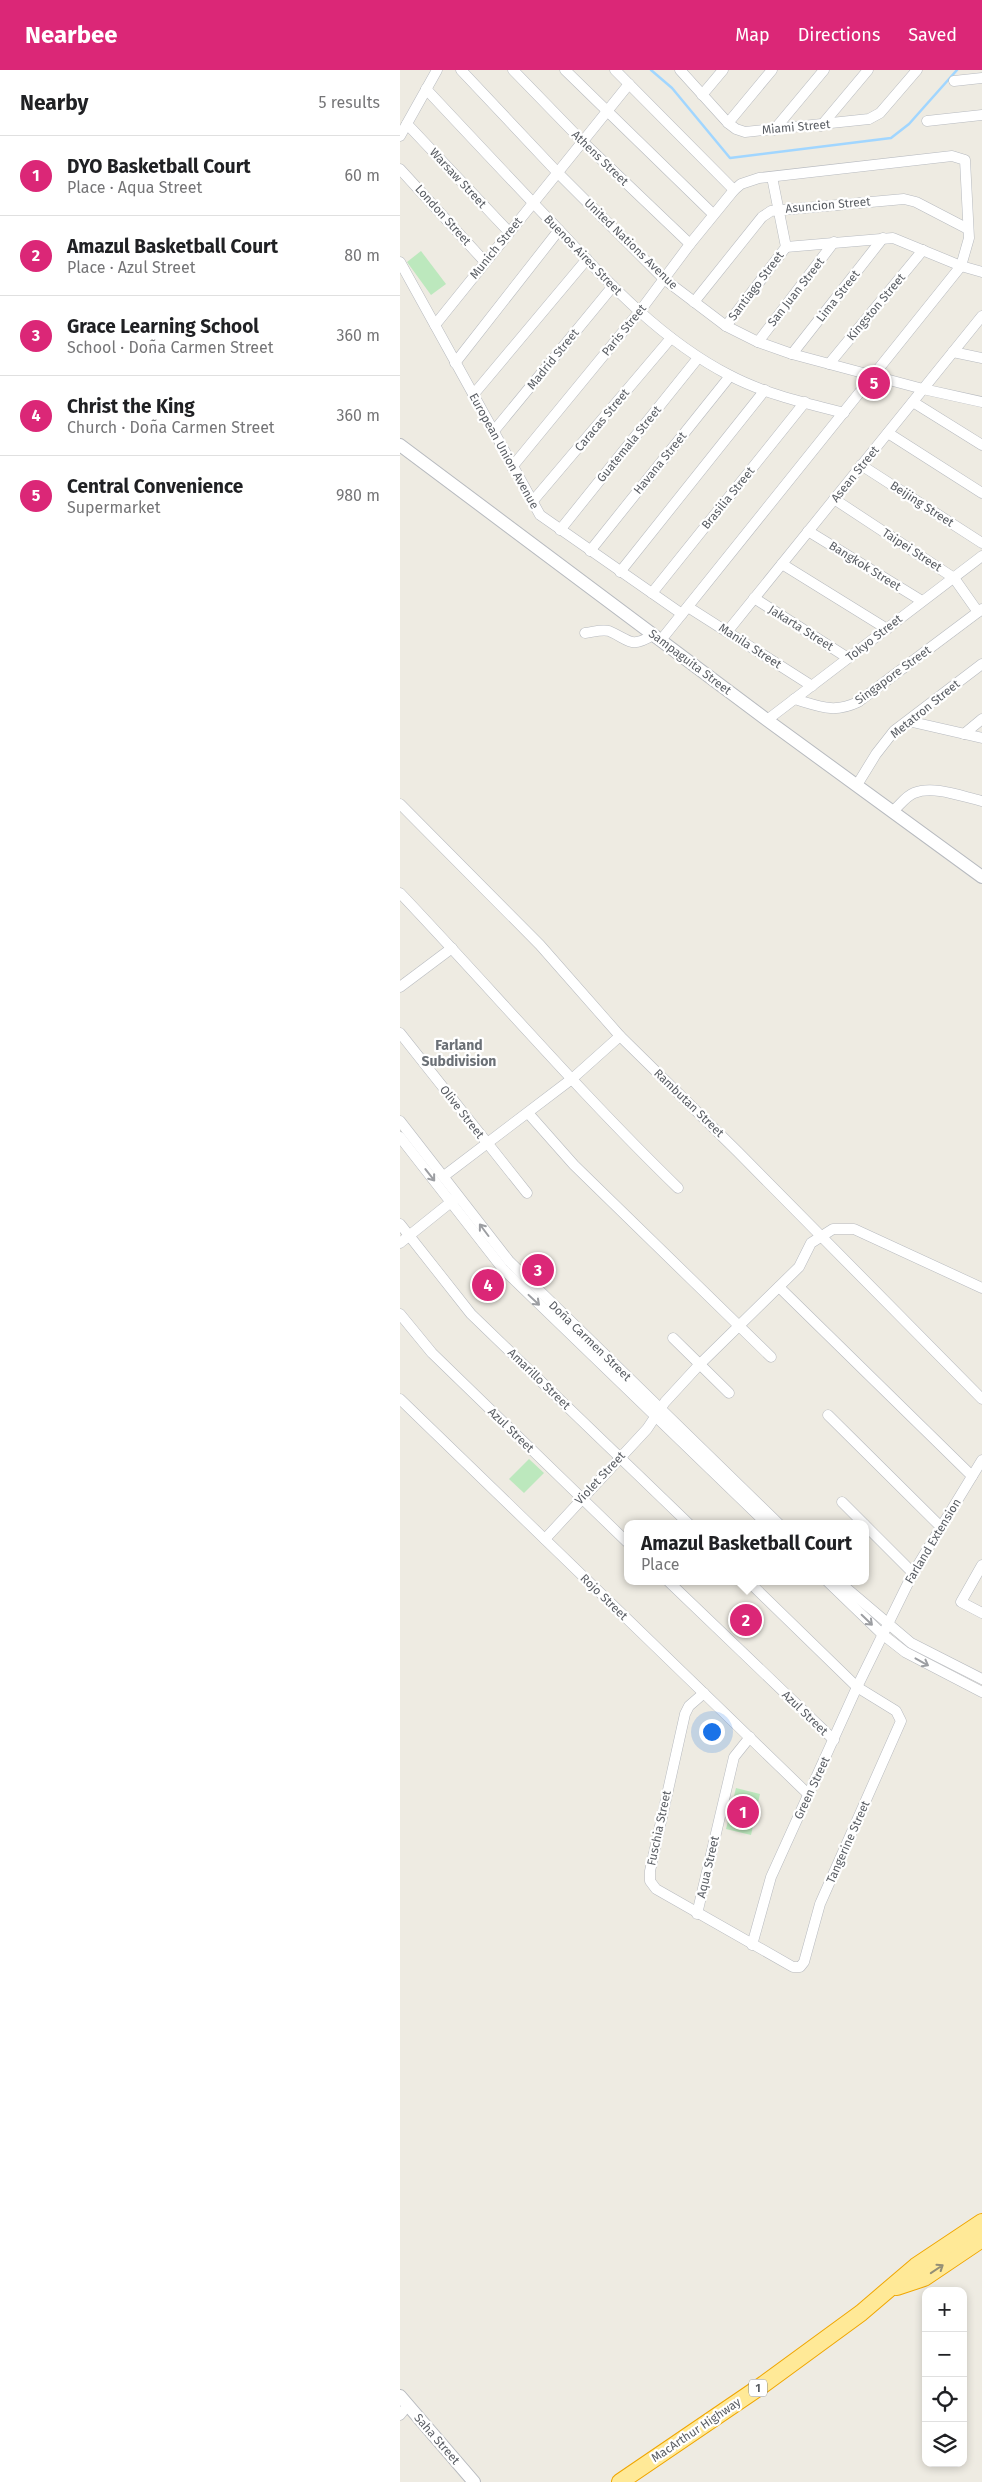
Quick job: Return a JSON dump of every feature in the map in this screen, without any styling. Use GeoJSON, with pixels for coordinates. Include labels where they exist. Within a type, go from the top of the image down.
{"type":"FeatureCollection","features":[{"type":"Feature","properties":{"kind":"highway","name":"MacArthur Highway"},"geometry":{"type":"LineString","coordinates":[[620,2482],[764,2384],[892,2288],[916,2266],[982,2222]]}},
{"type":"Feature","properties":{"kind":"highway","name":"MacArthur Highway"},"geometry":{"type":"LineString","coordinates":[[892,2288],[924,2278],[982,2239]]}},
{"type":"Feature","properties":{"kind":"street"},"geometry":{"type":"LineString","coordinates":[[400,136],[437,70]]}},
{"type":"Feature","properties":{"kind":"street","name":"United Nations Avenue"},"geometry":{"type":"LineString","coordinates":[[461,70],[557,172],[664,279],[726,326],[758,342],[792,354],[923,389],[982,402]]}},
{"type":"Feature","properties":{"kind":"street","name":"Athens Street"},"geometry":{"type":"LineString","coordinates":[[514,70],[582,141],[690,244]]}},
{"type":"Feature","properties":{"kind":"street"},"geometry":{"type":"LineString","coordinates":[[565,70],[606,112],[714,214]]}},
{"type":"Feature","properties":{"kind":"street"},"geometry":{"type":"LineString","coordinates":[[586,633],[603,630],[633,643],[643,641],[657,637],[685,611],[961,266],[967,249],[966,167],[964,160],[957,156],[772,176],[750,180],[734,190],[616,70]]}},
{"type":"Feature","properties":{"kind":"street","name":"Miami Street"},"geometry":{"type":"LineString","coordinates":[[680,70],[728,123],[740,131],[821,126],[864,120],[877,116],[917,70]]}},
{"type":"Feature","properties":{"kind":"street"},"geometry":{"type":"LineString","coordinates":[[702,95],[723,70]]}},
{"type":"Feature","properties":{"kind":"street"},"geometry":{"type":"LineString","coordinates":[[728,123],[772,70]]}},
{"type":"Feature","properties":{"kind":"street"},"geometry":{"type":"LineString","coordinates":[[774,130],[824,70]]}},
{"type":"Feature","properties":{"kind":"street"},"geometry":{"type":"LineString","coordinates":[[821,126],[868,70]]}},
{"type":"Feature","properties":{"kind":"street"},"geometry":{"type":"LineString","coordinates":[[954,81],[982,78]]}},
{"type":"Feature","properties":{"kind":"street","name":"Munich Street"},"geometry":{"type":"LineString","coordinates":[[435,325],[532,202],[629,84]]}},
{"type":"Feature","properties":{"kind":"street","name":"Buenos Aires Street"},"geometry":{"type":"LineString","coordinates":[[426,89],[586,260],[671,338],[698,358],[730,376],[765,390],[844,413]]}},
{"type":"Feature","properties":{"kind":"street"},"geometry":{"type":"LineString","coordinates":[[927,121],[982,115]]}},
{"type":"Feature","properties":{"kind":"street","name":"Warsaw Street"},"geometry":{"type":"LineString","coordinates":[[407,124],[509,232]]}},
{"type":"Feature","properties":{"kind":"street","name":"London Street"},"geometry":{"type":"LineString","coordinates":[[400,169],[485,262]]}},
{"type":"Feature","properties":{"kind":"street"},"geometry":{"type":"LineString","coordinates":[[772,176],[786,247],[883,238],[902,240],[961,266],[982,272]]}},
{"type":"Feature","properties":{"kind":"street","name":"Paris Street"},"geometry":{"type":"LineString","coordinates":[[512,467],[640,311],[690,244],[734,190]]}},
{"type":"Feature","properties":{"kind":"street","name":"Asuncion Street"},"geometry":{"type":"LineString","coordinates":[[694,302],[762,217],[778,209],[904,199],[916,202],[968,229]]}},
{"type":"Feature","properties":{"kind":"street"},"geometry":{"type":"LineString","coordinates":[[456,363],[559,230]]}},
{"type":"Feature","properties":{"kind":"street","name":"Lima Street"},"geometry":{"type":"LineString","coordinates":[[792,354],[883,238]]}},
{"type":"Feature","properties":{"kind":"street","name":"San Juan Street"},"geometry":{"type":"LineString","coordinates":[[758,342],[834,242]]}},
{"type":"Feature","properties":{"kind":"street","name":"Santiago Street"},"geometry":{"type":"LineString","coordinates":[[726,326],[786,247]]}},
{"type":"Feature","properties":{"kind":"street","name":"Kingston Street"},"geometry":{"type":"LineString","coordinates":[[829,364],[923,250]]}},
{"type":"Feature","properties":{"kind":"street"},"geometry":{"type":"LineString","coordinates":[[473,395],[586,260]]}},
{"type":"Feature","properties":{"kind":"street","name":"European Union Avenue"},"geometry":{"type":"LineString","coordinates":[[400,262],[540,515],[652,594],[685,611]]}},
{"type":"Feature","properties":{"kind":"street","name":"Madrid Street"},"geometry":{"type":"LineString","coordinates":[[493,432],[613,286]]}},
{"type":"Feature","properties":{"kind":"street","name":"Asean Street"},"geometry":{"type":"LineString","coordinates":[[727,632],[982,316]]}},
{"type":"Feature","properties":{"kind":"street","name":"Caracas Street"},"geometry":{"type":"LineString","coordinates":[[532,502],[671,338]]}},
{"type":"Feature","properties":{"kind":"street"},"geometry":{"type":"LineString","coordinates":[[953,352],[982,358]]}},
{"type":"Feature","properties":{"kind":"street","name":"Guatemala Street"},"geometry":{"type":"LineString","coordinates":[[560,530],[698,358]]}},
{"type":"Feature","properties":{"kind":"street","name":"Havana Street"},"geometry":{"type":"LineString","coordinates":[[590,551],[730,376]]}},
{"type":"Feature","properties":{"kind":"street"},"geometry":{"type":"LineString","coordinates":[[620,572],[765,390]]}},
{"type":"Feature","properties":{"kind":"street","name":"Brasilia Street"},"geometry":{"type":"LineString","coordinates":[[652,594],[805,402]]}},
{"type":"Feature","properties":{"kind":"street"},"geometry":{"type":"LineString","coordinates":[[913,402],[982,445]]}},
{"type":"Feature","properties":{"kind":"street"},"geometry":{"type":"LineString","coordinates":[[888,433],[982,493]]}},
{"type":"Feature","properties":{"kind":"street","name":"Sampaguita Street"},"geometry":{"type":"LineString","coordinates":[[400,445],[767,720],[982,877]]}},
{"type":"Feature","properties":{"kind":"street","name":"Beijing Street"},"geometry":{"type":"LineString","coordinates":[[861,465],[982,543]]}},
{"type":"Feature","properties":{"kind":"street","name":"Taipei Street"},"geometry":{"type":"LineString","coordinates":[[834,499],[954,578],[980,611]]}},
{"type":"Feature","properties":{"kind":"street","name":"Bangkok Street"},"geometry":{"type":"LineString","coordinates":[[808,531],[922,601]]}},
{"type":"Feature","properties":{"kind":"street","name":"Tokyo Street"},"geometry":{"type":"LineString","coordinates":[[767,720],[982,556]]}},
{"type":"Feature","properties":{"kind":"street"},"geometry":{"type":"LineString","coordinates":[[782,564],[886,628]]}},
{"type":"Feature","properties":{"kind":"street","name":"Jakarta Street"},"geometry":{"type":"LineString","coordinates":[[754,598],[848,658]]}},
{"type":"Feature","properties":{"kind":"street","name":"Manila Street"},"geometry":{"type":"LineString","coordinates":[[685,611],[727,632],[812,686]]}},
{"type":"Feature","properties":{"kind":"street","name":"Singapore Street"},"geometry":{"type":"LineString","coordinates":[[794,699],[830,709],[846,708],[858,702],[980,611]]}},
{"type":"Feature","properties":{"kind":"street","name":"Metatron Street"},"geometry":{"type":"LineString","coordinates":[[857,785],[884,742],[908,720],[982,664]]}},
{"type":"Feature","properties":{"kind":"street"},"geometry":{"type":"LineString","coordinates":[[964,734],[982,719]]}},
{"type":"Feature","properties":{"kind":"street"},"geometry":{"type":"LineString","coordinates":[[908,720],[982,738]]}},
{"type":"Feature","properties":{"kind":"street"},"geometry":{"type":"LineString","coordinates":[[893,812],[913,793],[922,791],[932,790],[982,801]]}},
{"type":"Feature","properties":{"kind":"street","name":"Rambutan Street"},"geometry":{"type":"LineString","coordinates":[[400,804],[540,945],[620,1036],[738,1152],[982,1399]]}},
{"type":"Feature","properties":{"kind":"street"},"geometry":{"type":"LineString","coordinates":[[400,893],[573,1078],[625,1137],[678,1188]]}},
{"type":"Feature","properties":{"kind":"street"},"geometry":{"type":"LineString","coordinates":[[400,987],[452,948]]}},
{"type":"Feature","properties":{"kind":"street","name":"Olive Street"},"geometry":{"type":"LineString","coordinates":[[400,1033],[486,1143],[528,1193]]}},
{"type":"Feature","properties":{"kind":"street"},"geometry":{"type":"LineString","coordinates":[[444,1176],[573,1078],[620,1036]]}},
{"type":"Feature","properties":{"kind":"street"},"geometry":{"type":"LineString","coordinates":[[528,1113],[574,1165],[771,1357]]}},
{"type":"Feature","properties":{"kind":"street","name":"Doña Carmen Street"},"geometry":{"type":"LineString","coordinates":[[400,1121],[444,1176],[455,1199]]}},
{"type":"Feature","properties":{"kind":"street","name":"Doña Carmen Street"},"geometry":{"type":"LineString","coordinates":[[400,1137],[455,1199],[493,1249],[519,1278],[658,1413],[775,1520]]}},
{"type":"Feature","properties":{"kind":"street"},"geometry":{"type":"LineString","coordinates":[[400,1243],[455,1199]]}},
{"type":"Feature","properties":{"kind":"street","name":"Amarillo Street"},"geometry":{"type":"LineString","coordinates":[[400,1224],[471,1314],[685,1520]]}},
{"type":"Feature","properties":{"kind":"street"},"geometry":{"type":"LineString","coordinates":[[820,1237],[833,1229],[854,1229],[982,1288]]}},
{"type":"Feature","properties":{"kind":"street","name":"Violet Street"},"geometry":{"type":"LineString","coordinates":[[545,1539],[699,1365],[799,1266],[811,1243],[820,1237]]}},
{"type":"Feature","properties":{"kind":"street"},"geometry":{"type":"LineString","coordinates":[[779,1287],[972,1476]]}},
{"type":"Feature","properties":{"kind":"street","name":"Azul Street"},"geometry":{"type":"LineString","coordinates":[[400,1314],[432,1353],[624,1539]]}},
{"type":"Feature","properties":{"kind":"street"},"geometry":{"type":"LineString","coordinates":[[673,1338],[729,1393]]}},
{"type":"Feature","properties":{"kind":"street","name":"Rojo Street"},"geometry":{"type":"LineString","coordinates":[[400,1399],[809,1795]]}},
{"type":"Feature","properties":{"kind":"street","name":"Doña Carmen Street"},"geometry":{"type":"LineString","coordinates":[[658,1413],[763,1520]]}},
{"type":"Feature","properties":{"kind":"street"},"geometry":{"type":"LineString","coordinates":[[828,1415],[941,1527]]}},
{"type":"Feature","properties":{"kind":"street","name":"Farland Extension"},"geometry":{"type":"LineString","coordinates":[[882,1634],[913,1573],[982,1460]]}},
{"type":"Feature","properties":{"kind":"street"},"geometry":{"type":"LineString","coordinates":[[842,1502],[860,1520]]}},
{"type":"Feature","properties":{"kind":"street"},"geometry":{"type":"LineString","coordinates":[[869,1529],[913,1573]]}},
{"type":"Feature","properties":{"kind":"street"},"geometry":{"type":"LineString","coordinates":[[982,1565],[960,1602],[982,1613]]}},
{"type":"Feature","properties":{"kind":"street","name":"Azul Street"},"geometry":{"type":"LineString","coordinates":[[672,1585],[834,1740]]}},
{"type":"Feature","properties":{"kind":"street"},"geometry":{"type":"LineString","coordinates":[[752,1585],[857,1688]]}},
{"type":"Feature","properties":{"kind":"street"},"geometry":{"type":"LineString","coordinates":[[831,1585],[882,1634],[916,1659],[977,1690],[981,1676],[921,1649],[887,1624],[843,1585]]}},
{"type":"Feature","properties":{"kind":"street","name":"Green Street"},"geometry":{"type":"LineString","coordinates":[[752,1945],[770,1878],[882,1634]]}},
{"type":"Feature","properties":{"kind":"street","name":"Tangerine Street"},"geometry":{"type":"LineString","coordinates":[[752,1945],[793,1967],[800,1967],[804,1962],[820,1904],[900,1724],[900,1718],[896,1711],[857,1688]]}},
{"type":"Feature","properties":{"kind":"street","name":"Fuschia Street"},"geometry":{"type":"LineString","coordinates":[[704,1693],[690,1706],[685,1714],[649,1878],[656,1889],[752,1945]]}},
{"type":"Feature","properties":{"kind":"street","name":"Aqua Street"},"geometry":{"type":"LineString","coordinates":[[697,1914],[732,1765],[738,1749],[750,1737]]}},
{"type":"Feature","properties":{"kind":"street","name":"Saha Street"},"geometry":{"type":"LineString","coordinates":[[403,2405],[474,2482]]}},
{"type":"Feature","properties":{"kind":"green space"},"geometry":{"type":"Polygon","coordinates":[[[421,251],[446,284],[431,295],[407,262],[421,251]]]}},
{"type":"Feature","properties":{"kind":"green space"},"geometry":{"type":"Polygon","coordinates":[[[529,1459],[544,1473],[524,1493],[509,1479],[529,1459]]]}},
{"type":"Feature","properties":{"kind":"green space"},"geometry":{"type":"Polygon","coordinates":[[[736,1788],[760,1794],[751,1835],[726,1829],[736,1788]]]}},
{"type":"Feature","properties":{"kind":"waterway"},"geometry":{"type":"LineString","coordinates":[[651,70],[672,88],[730,158],[891,138],[909,124],[957,70]]}},
{"type":"Feature","properties":{"kind":"place","name":"Central Convenience"},"geometry":{"type":"Point","coordinates":[874,383]}},
{"type":"Feature","properties":{"kind":"place","name":"Grace Learning School"},"geometry":{"type":"Point","coordinates":[538,1270]}},
{"type":"Feature","properties":{"kind":"place","name":"Christ the King"},"geometry":{"type":"Point","coordinates":[488,1285]}},
{"type":"Feature","properties":{"kind":"place","name":"Amazul Basketball Court"},"geometry":{"type":"Point","coordinates":[746,1620]}},
{"type":"Feature","properties":{"kind":"place","name":"DYO Basketball Court"},"geometry":{"type":"Point","coordinates":[743,1812]}},
{"type":"Feature","properties":{"kind":"district","name":"Farland Subdivision"},"geometry":{"type":"Point","coordinates":[459,1054]}}]}
